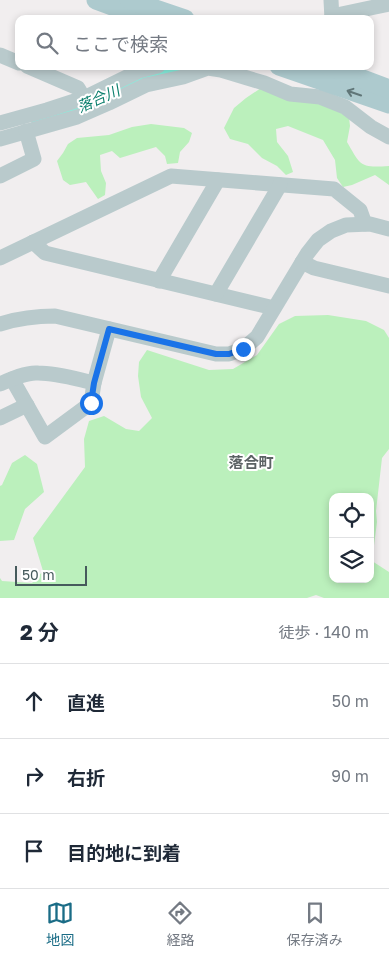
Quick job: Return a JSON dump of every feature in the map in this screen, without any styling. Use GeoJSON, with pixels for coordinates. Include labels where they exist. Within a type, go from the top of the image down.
{"type":"FeatureCollection","features":[{"type":"Feature","properties":{"kind":"main road"},"geometry":{"type":"LineString","coordinates":[[96,0],[150,9]]}},
{"type":"Feature","properties":{"kind":"main road"},"geometry":{"type":"LineString","coordinates":[[129,0],[170,15]]}},
{"type":"Feature","properties":{"kind":"main road"},"geometry":{"type":"LineString","coordinates":[[324,71],[389,89]]}},
{"type":"Feature","properties":{"kind":"main road"},"geometry":{"type":"LineString","coordinates":[[324,71],[389,104]]}},
{"type":"Feature","properties":{"kind":"street"},"geometry":{"type":"LineString","coordinates":[[331,0],[332,15]]}},
{"type":"Feature","properties":{"kind":"street"},"geometry":{"type":"LineString","coordinates":[[341,15],[389,4]]}},
{"type":"Feature","properties":{"kind":"street"},"geometry":{"type":"LineString","coordinates":[[0,55],[15,61]]}},
{"type":"Feature","properties":{"kind":"street"},"geometry":{"type":"LineString","coordinates":[[36,70],[78,88],[84,98]]}},
{"type":"Feature","properties":{"kind":"street"},"geometry":{"type":"LineString","coordinates":[[0,123],[84,98],[143,70]]}},
{"type":"Feature","properties":{"kind":"street"},"geometry":{"type":"LineString","coordinates":[[0,139],[77,116],[146,85],[183,77],[202,70]]}},
{"type":"Feature","properties":{"kind":"street"},"geometry":{"type":"LineString","coordinates":[[221,70],[264,83],[290,94],[320,97],[345,107],[371,127],[389,136]]}},
{"type":"Feature","properties":{"kind":"street"},"geometry":{"type":"LineString","coordinates":[[0,176],[34,158],[26,131]]}},
{"type":"Feature","properties":{"kind":"street"},"geometry":{"type":"LineString","coordinates":[[0,258],[171,176],[334,189],[360,210],[365,224]]}},
{"type":"Feature","properties":{"kind":"street"},"geometry":{"type":"LineString","coordinates":[[159,281],[218,180]]}},
{"type":"Feature","properties":{"kind":"street"},"geometry":{"type":"LineString","coordinates":[[216,294],[280,184]]}},
{"type":"Feature","properties":{"kind":"street"},"geometry":{"type":"LineString","coordinates":[[0,324],[34,316],[55,316],[216,354],[229,354],[243,349],[257,336],[307,254],[318,240],[331,231],[346,225],[370,224],[389,229]]}},
{"type":"Feature","properties":{"kind":"street"},"geometry":{"type":"LineString","coordinates":[[33,242],[45,253],[274,308]]}},
{"type":"Feature","properties":{"kind":"street"},"geometry":{"type":"LineString","coordinates":[[302,262],[314,268],[389,286]]}},
{"type":"Feature","properties":{"kind":"street"},"geometry":{"type":"LineString","coordinates":[[94,383],[36,372],[6,382],[27,405],[44,437],[91,403],[94,383],[109,329]]}},
{"type":"Feature","properties":{"kind":"street"},"geometry":{"type":"LineString","coordinates":[[0,418],[27,405]]}},
{"type":"Feature","properties":{"kind":"green space"},"geometry":{"type":"Polygon","coordinates":[[[261,88],[330,106],[349,118],[350,126],[347,142],[362,164],[367,166],[389,166],[389,185],[375,175],[343,187],[337,178],[335,160],[323,140],[288,126],[276,129],[277,142],[288,156],[293,172],[286,175],[277,166],[262,158],[248,144],[230,139],[224,128],[234,108],[261,88]]]}},
{"type":"Feature","properties":{"kind":"green space"},"geometry":{"type":"Polygon","coordinates":[[[151,124],[184,128],[192,133],[189,142],[180,152],[178,163],[167,164],[165,156],[156,147],[120,158],[112,151],[100,155],[101,171],[106,183],[105,195],[98,199],[86,182],[70,185],[63,180],[57,161],[68,144],[77,138],[109,135],[132,127],[151,124]]]}},
{"type":"Feature","properties":{"kind":"green space"},"geometry":{"type":"Polygon","coordinates":[[[328,315],[366,321],[384,330],[389,338],[389,449],[382,458],[374,545],[374,493],[329,493],[329,583],[374,583],[374,562],[389,572],[389,598],[324,598],[316,595],[307,598],[0,598],[0,578],[2,581],[32,583],[43,571],[33,538],[85,467],[84,439],[89,421],[104,416],[126,429],[139,431],[152,418],[141,397],[138,376],[139,362],[147,350],[209,370],[233,369],[257,355],[279,324],[295,316],[328,315]]]}},
{"type":"Feature","properties":{"kind":"green space"},"geometry":{"type":"Polygon","coordinates":[[[25,455],[37,464],[44,492],[25,509],[14,540],[0,541],[0,486],[12,463],[25,455]]]}},
{"type":"Feature","properties":{"kind":"waterway","name":"落合川"},"geometry":{"type":"LineString","coordinates":[[40,121],[77,109],[148,76],[180,70]]}},
{"type":"Feature","properties":{"kind":"district","name":"落合町"},"geometry":{"type":"Point","coordinates":[251,462]}},
{"type":"Feature","properties":{"kind":"route"},"geometry":{"type":"LineString","coordinates":[[91,403],[94,383],[109,329],[216,354],[229,354],[243,349]]}}]}
